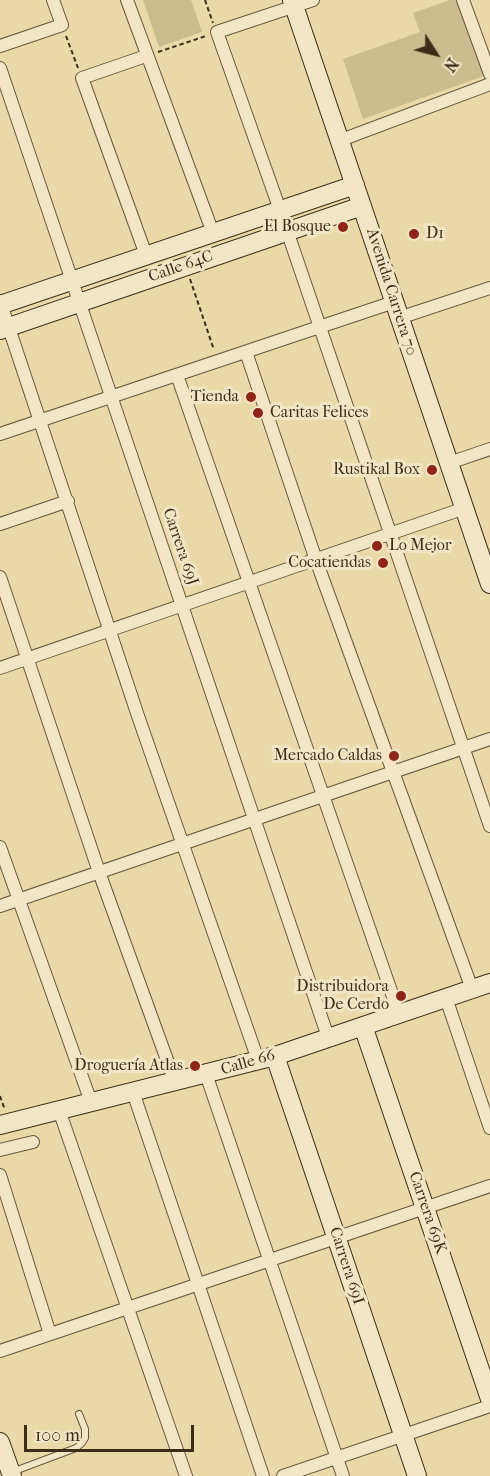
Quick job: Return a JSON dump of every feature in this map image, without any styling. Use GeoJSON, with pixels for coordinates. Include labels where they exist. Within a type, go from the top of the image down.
{"type":"FeatureCollection","features":[{"type":"Feature","properties":{"kind":"street"},"geometry":{"type":"LineString","coordinates":[[0,46],[62,25],[53,0]]}},
{"type":"Feature","properties":{"kind":"street"},"geometry":{"type":"LineString","coordinates":[[127,0],[213,233]]}},
{"type":"Feature","properties":{"kind":"street"},"geometry":{"type":"LineString","coordinates":[[313,0],[293,3],[216,32],[288,231],[490,826]]}},
{"type":"Feature","properties":{"kind":"street"},"geometry":{"type":"LineString","coordinates":[[464,0],[490,74]]}},
{"type":"Feature","properties":{"kind":"street","name":"Avenida Carrera 70"},"geometry":{"type":"LineString","coordinates":[[293,3],[490,584]]}},
{"type":"Feature","properties":{"kind":"street"},"geometry":{"type":"LineString","coordinates":[[146,56],[82,78],[146,255]]}},
{"type":"Feature","properties":{"kind":"street","name":"Carrera 69J"},"geometry":{"type":"LineString","coordinates":[[0,68],[5,100],[73,280],[328,1037]]}},
{"type":"Feature","properties":{"kind":"street"},"geometry":{"type":"LineString","coordinates":[[340,140],[490,84]]}},
{"type":"Feature","properties":{"kind":"street","name":"Calle 64C"},"geometry":{"type":"LineString","coordinates":[[0,303],[355,185]]}},
{"type":"Feature","properties":{"kind":"street","name":"Calle 64C"},"geometry":{"type":"LineString","coordinates":[[4,328],[362,206]]}},
{"type":"Feature","properties":{"kind":"street"},"geometry":{"type":"LineString","coordinates":[[0,434],[319,327],[490,288]]}},
{"type":"Feature","properties":{"kind":"street"},"geometry":{"type":"LineString","coordinates":[[0,303],[4,328],[41,420],[182,843],[267,1058]]}},
{"type":"Feature","properties":{"kind":"street"},"geometry":{"type":"LineString","coordinates":[[246,352],[316,560],[472,989]]}},
{"type":"Feature","properties":{"kind":"street"},"geometry":{"type":"LineString","coordinates":[[177,375],[399,1014]]}},
{"type":"Feature","properties":{"kind":"street"},"geometry":{"type":"LineString","coordinates":[[449,463],[490,449]]}},
{"type":"Feature","properties":{"kind":"street"},"geometry":{"type":"LineString","coordinates":[[0,524],[68,501]]}},
{"type":"Feature","properties":{"kind":"street"},"geometry":{"type":"LineString","coordinates":[[0,668],[465,508]]}},
{"type":"Feature","properties":{"kind":"street"},"geometry":{"type":"LineString","coordinates":[[0,577],[99,872],[175,1082]]}},
{"type":"Feature","properties":{"kind":"street"},"geometry":{"type":"LineString","coordinates":[[0,906],[490,739]]}},
{"type":"Feature","properties":{"kind":"street"},"geometry":{"type":"LineString","coordinates":[[0,847],[91,1102]]}},
{"type":"Feature","properties":{"kind":"street","name":"Calle 66"},"geometry":{"type":"LineString","coordinates":[[0,1125],[267,1058],[490,983]]}},
{"type":"Feature","properties":{"kind":"street"},"geometry":{"type":"LineString","coordinates":[[446,998],[490,1128]]}},
{"type":"Feature","properties":{"kind":"street","name":"Carrera 69K"},"geometry":{"type":"LineString","coordinates":[[363,1026],[490,1399]]}},
{"type":"Feature","properties":{"kind":"street","name":"Carrera 69I"},"geometry":{"type":"LineString","coordinates":[[267,1058],[336,1238],[417,1476]]}},
{"type":"Feature","properties":{"kind":"street"},"geometry":{"type":"LineString","coordinates":[[206,1074],[343,1476]]}},
{"type":"Feature","properties":{"kind":"street"},"geometry":{"type":"LineString","coordinates":[[132,1092],[263,1476]]}},
{"type":"Feature","properties":{"kind":"street"},"geometry":{"type":"LineString","coordinates":[[59,1110],[186,1476]]}},
{"type":"Feature","properties":{"kind":"street"},"geometry":{"type":"LineString","coordinates":[[0,1150],[33,1142]]}},
{"type":"Feature","properties":{"kind":"street"},"geometry":{"type":"LineString","coordinates":[[0,1175],[50,1334]]}},
{"type":"Feature","properties":{"kind":"street"},"geometry":{"type":"LineString","coordinates":[[0,1351],[490,1186]]}},
{"type":"Feature","properties":{"kind":"street"},"geometry":{"type":"LineString","coordinates":[[284,1476],[490,1406]]}},
{"type":"Feature","properties":{"kind":"street"},"geometry":{"type":"LineString","coordinates":[[0,1442],[11,1474]]}},
{"type":"Feature","properties":{"kind":"lane"},"geometry":{"type":"LineString","coordinates":[[11,1474],[76,1448],[82,1443],[85,1438],[85,1429],[79,1414]]}},
{"type":"Feature","properties":{"kind":"path"},"geometry":{"type":"LineString","coordinates":[[146,56],[216,32],[205,0]]}},
{"type":"Feature","properties":{"kind":"path"},"geometry":{"type":"LineString","coordinates":[[62,25],[82,78]]}},
{"type":"Feature","properties":{"kind":"path"},"geometry":{"type":"LineString","coordinates":[[187,271],[217,361]]}},
{"type":"Feature","properties":{"kind":"shaded area"},"geometry":{"type":"Polygon","coordinates":[[[143,0],[191,0],[202,32],[159,47],[143,0]]]}},
{"type":"Feature","properties":{"kind":"shaded area"},"geometry":{"type":"Polygon","coordinates":[[[450,0],[458,0],[484,76],[363,119],[343,59],[420,32],[413,13],[450,0]]]}},
{"type":"Feature","properties":{"kind":"place","name":"El Bosque"},"geometry":{"type":"Point","coordinates":[343,227]}},
{"type":"Feature","properties":{"kind":"place","name":"D1"},"geometry":{"type":"Point","coordinates":[414,234]}},
{"type":"Feature","properties":{"kind":"place","name":"Tienda"},"geometry":{"type":"Point","coordinates":[251,397]}},
{"type":"Feature","properties":{"kind":"place","name":"Caritas Felices"},"geometry":{"type":"Point","coordinates":[258,413]}},
{"type":"Feature","properties":{"kind":"place","name":"Rustikal Box"},"geometry":{"type":"Point","coordinates":[432,470]}},
{"type":"Feature","properties":{"kind":"place","name":"Lo Mejor"},"geometry":{"type":"Point","coordinates":[377,546]}},
{"type":"Feature","properties":{"kind":"place","name":"Cocatiendas"},"geometry":{"type":"Point","coordinates":[383,563]}},
{"type":"Feature","properties":{"kind":"place","name":"Mercado Caldas"},"geometry":{"type":"Point","coordinates":[394,756]}},
{"type":"Feature","properties":{"kind":"place","name":"Distribuidora De Cerdo"},"geometry":{"type":"Point","coordinates":[401,996]}},
{"type":"Feature","properties":{"kind":"place","name":"Droguería Atlas"},"geometry":{"type":"Point","coordinates":[195,1066]}}]}
